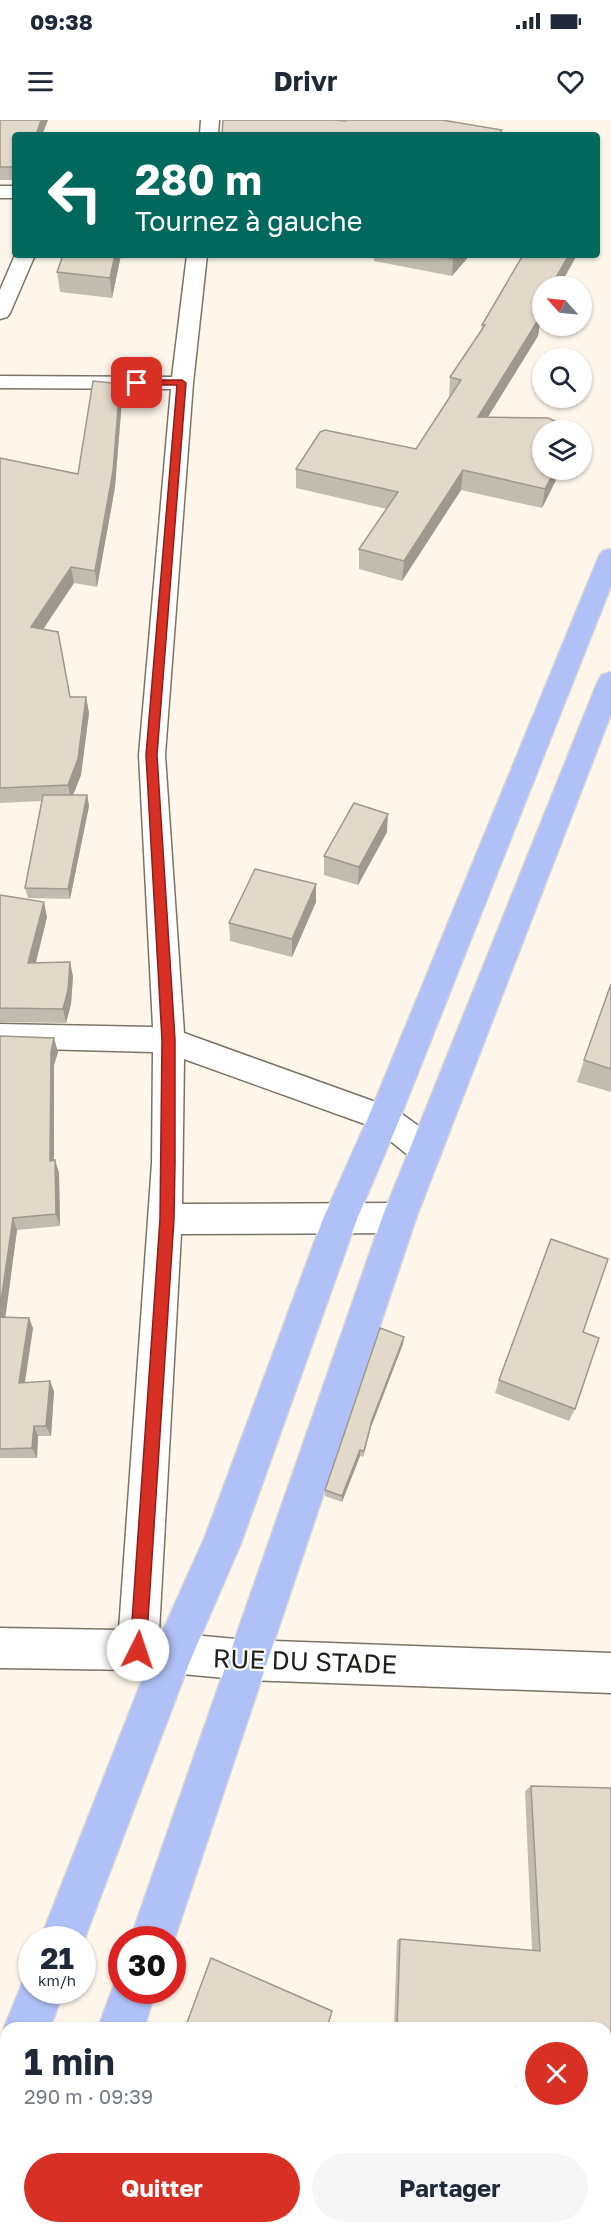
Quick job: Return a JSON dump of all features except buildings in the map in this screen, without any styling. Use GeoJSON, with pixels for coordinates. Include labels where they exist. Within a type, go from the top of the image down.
{"type":"FeatureCollection","features":[{"type":"Feature","properties":{"kind":"main road"},"geometry":{"type":"LineString","coordinates":[[67,1926],[155,1653],[222,1543],[340,1219],[384,1118],[611,556]]}},
{"type":"Feature","properties":{"kind":"main road"},"geometry":{"type":"LineString","coordinates":[[157,1926],[399,1218],[611,681]]}},
{"type":"Feature","properties":{"kind":"main road"},"geometry":{"type":"LineString","coordinates":[[29,2022],[36,2004]]}},
{"type":"Feature","properties":{"kind":"main road"},"geometry":{"type":"LineString","coordinates":[[123,2022],[129,2004]]}},
{"type":"Feature","properties":{"kind":"street"},"geometry":{"type":"LineString","coordinates":[[0,313],[24,258]]}},
{"type":"Feature","properties":{"kind":"street"},"geometry":{"type":"LineString","coordinates":[[155,1653],[167,1219],[169,1040],[152,755],[182,383],[197,258]]}},
{"type":"Feature","properties":{"kind":"street"},"geometry":{"type":"LineString","coordinates":[[0,382],[182,383]]}},
{"type":"Feature","properties":{"kind":"street"},"geometry":{"type":"LineString","coordinates":[[0,1036],[169,1040],[384,1118],[426,1150]]}},
{"type":"Feature","properties":{"kind":"street"},"geometry":{"type":"LineString","coordinates":[[167,1219],[399,1218]]}},
{"type":"Feature","properties":{"kind":"street","name":"RUE DU STADE"},"geometry":{"type":"LineString","coordinates":[[0,1648],[155,1653],[247,1660],[611,1673]]}},
{"type":"Feature","properties":{"kind":"route"},"geometry":{"type":"LineString","coordinates":[[137,383],[182,383],[152,755],[169,1040],[168,1163],[167,1219],[138,1650]]}}]}
